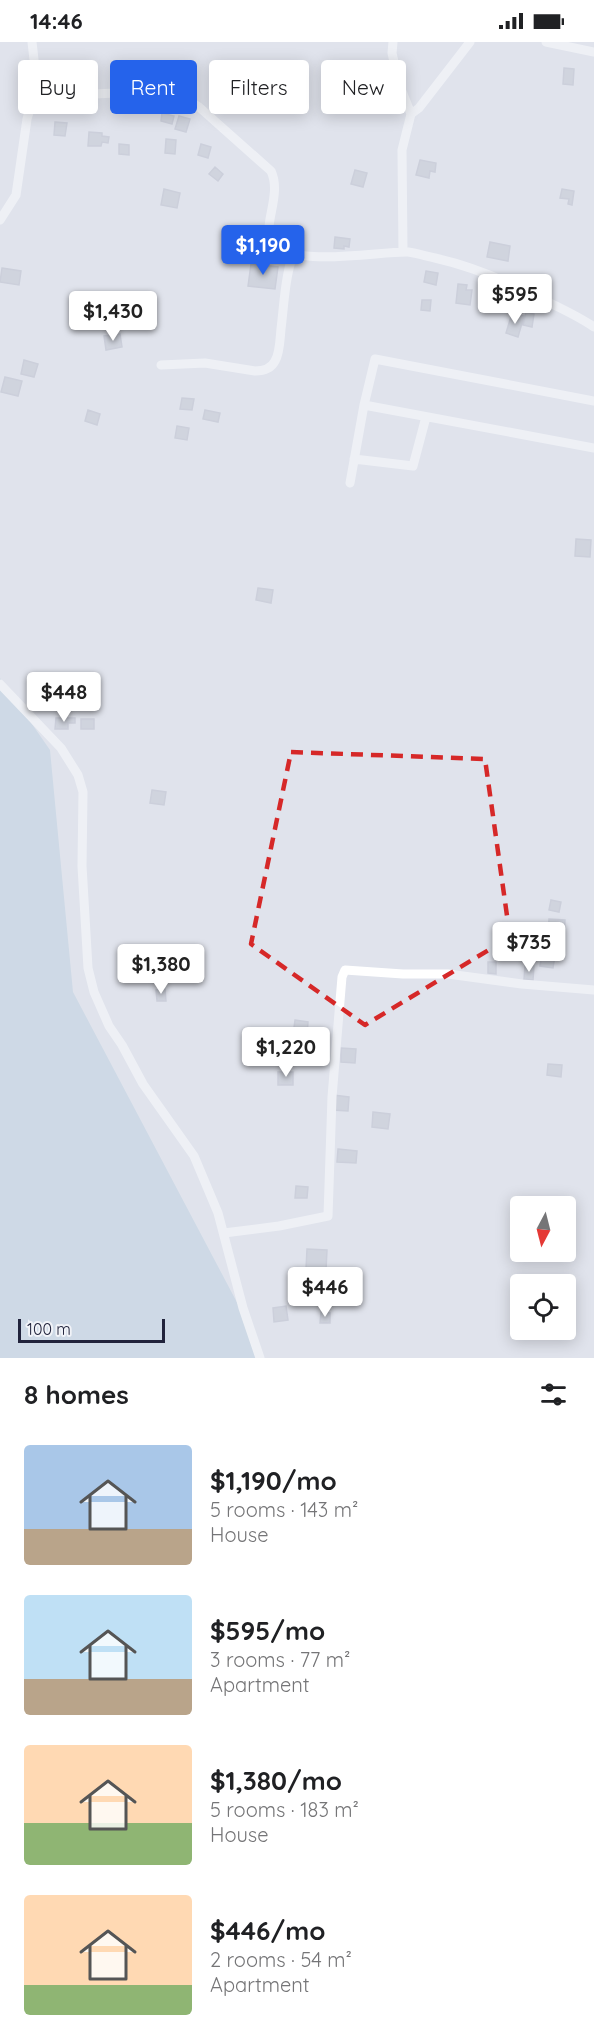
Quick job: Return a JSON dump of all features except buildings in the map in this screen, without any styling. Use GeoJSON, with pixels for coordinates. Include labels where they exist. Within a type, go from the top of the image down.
{"type":"FeatureCollection","features":[{"type":"Feature","properties":{"kind":"street"},"geometry":{"type":"LineString","coordinates":[[32,42],[34,60]]}},
{"type":"Feature","properties":{"kind":"street"},"geometry":{"type":"LineString","coordinates":[[393,42],[392,54],[399,84],[411,114],[402,150],[403,252]]}},
{"type":"Feature","properties":{"kind":"street"},"geometry":{"type":"LineString","coordinates":[[411,114],[419,108],[470,42]]}},
{"type":"Feature","properties":{"kind":"street"},"geometry":{"type":"LineString","coordinates":[[546,42],[594,52]]}},
{"type":"Feature","properties":{"kind":"street"},"geometry":{"type":"LineString","coordinates":[[98,94],[159,92],[183,97],[199,107],[271,171],[276,184],[276,193],[269,232],[271,239],[286,253],[346,257],[403,252],[468,266],[507,281],[594,327]]}},
{"type":"Feature","properties":{"kind":"street"},"geometry":{"type":"LineString","coordinates":[[0,220],[16,195],[29,114]]}},
{"type":"Feature","properties":{"kind":"street"},"geometry":{"type":"LineString","coordinates":[[161,364],[205,363],[255,371],[269,368],[275,361],[279,346],[293,254]]}},
{"type":"Feature","properties":{"kind":"street"},"geometry":{"type":"LineString","coordinates":[[350,483],[375,359],[594,401]]}},
{"type":"Feature","properties":{"kind":"street"},"geometry":{"type":"LineString","coordinates":[[364,405],[594,448]]}},
{"type":"Feature","properties":{"kind":"street"},"geometry":{"type":"LineString","coordinates":[[354,459],[413,466],[426,417]]}},
{"type":"Feature","properties":{"kind":"street"},"geometry":{"type":"LineString","coordinates":[[0,684],[61,748],[78,775],[83,792],[82,866],[88,968],[94,992],[109,1026],[122,1044],[143,1084],[194,1156],[218,1213],[243,1308],[260,1358]]}},
{"type":"Feature","properties":{"kind":"street"},"geometry":{"type":"LineString","coordinates":[[224,1233],[279,1226],[328,1216],[332,1097],[342,977],[345,970],[448,974],[522,984],[594,990]]}},
{"type":"Feature","properties":{"kind":"highlighted area"},"geometry":{"type":"Polygon","coordinates":[[[291,752],[485,759],[510,937],[365,1025],[251,944],[291,752]]]}},
{"type":"Feature","properties":{"kind":"shaded area"},"geometry":{"type":"Polygon","coordinates":[[[0,678],[50,750],[73,992],[241,1310],[257,1358],[0,1358],[0,678]]]}}]}
